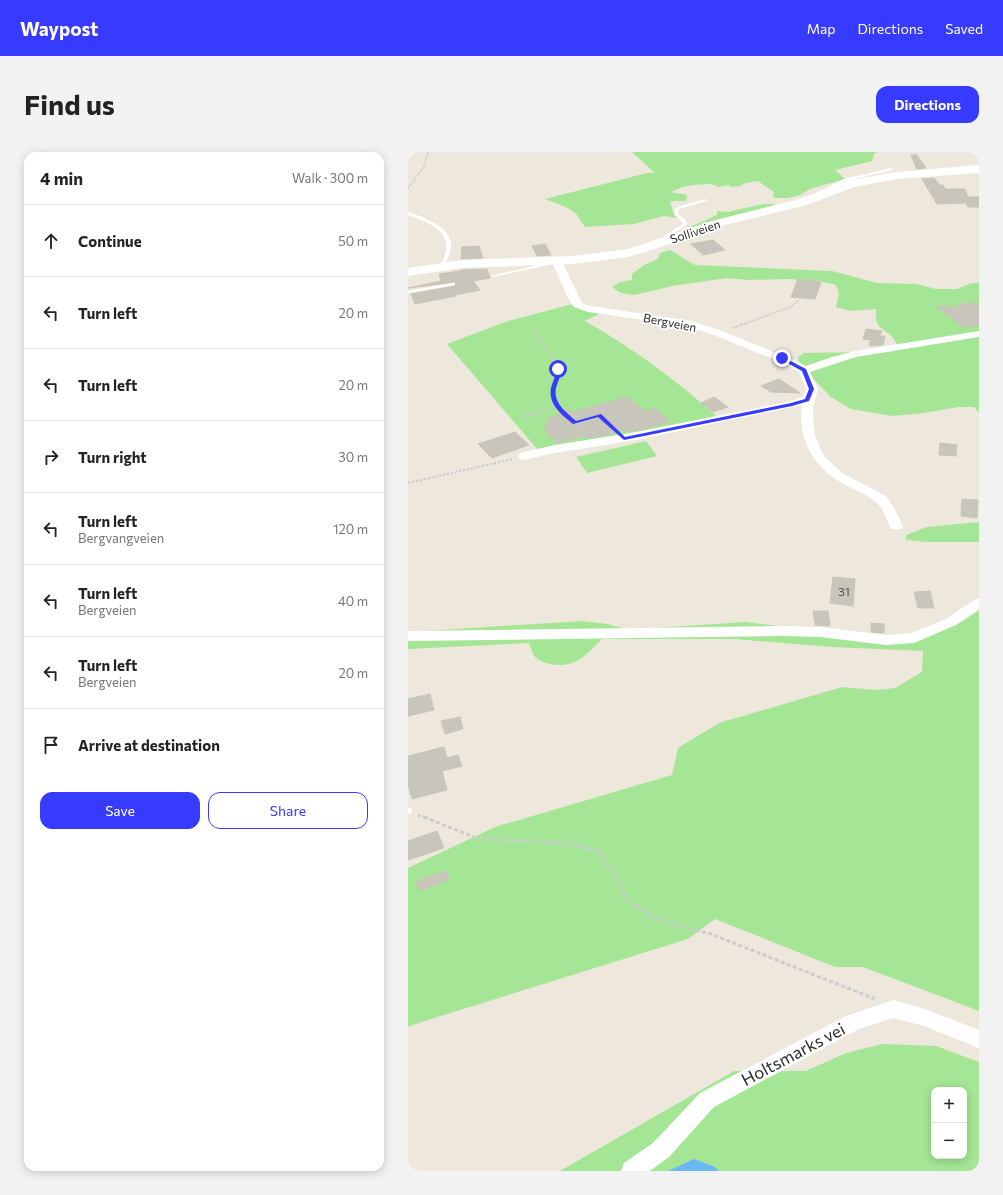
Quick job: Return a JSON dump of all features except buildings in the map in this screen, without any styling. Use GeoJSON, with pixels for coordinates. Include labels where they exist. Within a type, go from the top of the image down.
{"type":"FeatureCollection","features":[{"type":"Feature","properties":{"kind":"street","name":"Solliveien"},"geometry":{"type":"LineString","coordinates":[[408,272],[442,266],[557,262],[601,258],[648,248],[706,226],[797,204],[849,184],[912,174],[979,169]]}},
{"type":"Feature","properties":{"kind":"street","name":"Bergveien"},"geometry":{"type":"LineString","coordinates":[[557,262],[573,298],[578,305],[588,310],[688,323],[782,358],[804,370]]}},
{"type":"Feature","properties":{"kind":"street"},"geometry":{"type":"LineString","coordinates":[[896,526],[883,500],[825,467],[816,457],[810,444],[806,414],[807,400],[812,389],[804,370],[855,354],[979,334]]}},
{"type":"Feature","properties":{"kind":"street"},"geometry":{"type":"LineString","coordinates":[[524,456],[555,449],[624,438],[807,400]]}},
{"type":"Feature","properties":{"kind":"street"},"geometry":{"type":"LineString","coordinates":[[408,636],[782,631],[820,632],[886,640],[914,638],[951,622],[979,603]]}},
{"type":"Feature","properties":{"kind":"street"},"geometry":{"type":"LineString","coordinates":[[893,1009],[925,1018],[979,1039]]}},
{"type":"Feature","properties":{"kind":"street","name":"Holtsmarks vei"},"geometry":{"type":"LineString","coordinates":[[632,1171],[661,1150],[707,1100],[853,1022],[893,1009]]}},
{"type":"Feature","properties":{"kind":"lane"},"geometry":{"type":"LineString","coordinates":[[826,193],[824,190],[839,182],[891,169]]}},
{"type":"Feature","properties":{"kind":"lane"},"geometry":{"type":"LineString","coordinates":[[666,241],[667,236],[685,224],[676,214],[676,210],[681,207],[705,200]]}},
{"type":"Feature","properties":{"kind":"lane"},"geometry":{"type":"LineString","coordinates":[[408,213],[442,229],[448,239],[449,250],[442,266]]}},
{"type":"Feature","properties":{"kind":"lane"},"geometry":{"type":"LineString","coordinates":[[493,276],[557,262]]}},
{"type":"Feature","properties":{"kind":"lane"},"geometry":{"type":"LineString","coordinates":[[408,292],[453,284]]}},
{"type":"Feature","properties":{"kind":"path"},"geometry":{"type":"LineString","coordinates":[[408,188],[424,167],[428,152]]}},
{"type":"Feature","properties":{"kind":"path"},"geometry":{"type":"LineString","coordinates":[[718,333],[790,307],[800,300]]}},
{"type":"Feature","properties":{"kind":"path"},"geometry":{"type":"LineString","coordinates":[[533,329],[538,339],[549,352],[558,369],[558,375],[553,390],[556,406],[582,430]]}},
{"type":"Feature","properties":{"kind":"path"},"geometry":{"type":"LineString","coordinates":[[523,417],[556,406]]}},
{"type":"Feature","properties":{"kind":"path"},"geometry":{"type":"LineString","coordinates":[[575,423],[599,416],[624,438]]}},
{"type":"Feature","properties":{"kind":"path"},"geometry":{"type":"LineString","coordinates":[[408,483],[487,466],[524,456]]}},
{"type":"Feature","properties":{"kind":"path"},"geometry":{"type":"LineString","coordinates":[[408,810],[476,838],[572,844],[598,851],[614,873],[626,899],[650,915],[671,924],[710,934],[872,997],[893,1009]]}},
{"type":"Feature","properties":{"kind":"green space"},"geometry":{"type":"Polygon","coordinates":[[[632,152],[877,152],[874,154],[872,161],[835,170],[845,179],[810,189],[800,195],[788,198],[774,198],[774,192],[758,181],[731,187],[729,185],[718,187],[711,184],[682,187],[671,192],[687,195],[686,201],[670,201],[674,215],[677,218],[664,216],[634,224],[586,227],[582,224],[577,215],[568,208],[545,199],[647,173],[655,173],[632,152]]]}},
{"type":"Feature","properties":{"kind":"green space"},"geometry":{"type":"Polygon","coordinates":[[[763,204],[776,205],[674,234],[717,215],[717,211],[728,212],[763,204]]]}},
{"type":"Feature","properties":{"kind":"green space"},"geometry":{"type":"Polygon","coordinates":[[[670,250],[695,265],[832,271],[877,283],[916,284],[936,289],[957,289],[972,283],[979,283],[979,413],[974,407],[958,407],[924,413],[892,416],[851,409],[831,397],[799,364],[798,357],[804,353],[863,352],[898,348],[892,336],[877,323],[876,309],[851,311],[836,307],[839,294],[836,285],[819,281],[789,279],[748,280],[727,278],[672,286],[634,295],[621,293],[612,287],[620,282],[632,280],[632,274],[644,265],[658,259],[660,253],[670,250]]]}},
{"type":"Feature","properties":{"kind":"green space"},"geometry":{"type":"Polygon","coordinates":[[[573,304],[599,314],[585,321],[654,365],[717,417],[539,451],[447,344],[508,321],[573,304]]]}},
{"type":"Feature","properties":{"kind":"green space"},"geometry":{"type":"Polygon","coordinates":[[[646,441],[657,456],[587,473],[576,457],[646,441]]]}},
{"type":"Feature","properties":{"kind":"green space"},"geometry":{"type":"Polygon","coordinates":[[[979,522],[979,542],[927,542],[906,540],[906,535],[927,527],[979,522]]]}},
{"type":"Feature","properties":{"kind":"green space"},"geometry":{"type":"Polygon","coordinates":[[[979,601],[979,1011],[863,967],[835,967],[715,919],[688,939],[408,1027],[408,868],[495,827],[672,775],[678,748],[719,723],[842,687],[876,690],[895,688],[922,672],[923,651],[832,647],[735,639],[602,639],[585,655],[573,663],[559,665],[548,664],[537,659],[529,643],[408,649],[408,632],[582,621],[608,624],[622,628],[653,628],[745,622],[844,634],[911,636],[970,611],[979,601]]]}},
{"type":"Feature","properties":{"kind":"green space"},"geometry":{"type":"Polygon","coordinates":[[[882,1044],[936,1046],[979,1062],[979,1171],[719,1171],[715,1167],[694,1160],[668,1171],[560,1171],[734,1071],[806,1071],[846,1053],[882,1044]]]}},
{"type":"Feature","properties":{"kind":"water"},"geometry":{"type":"Polygon","coordinates":[[[694,1159],[715,1167],[719,1171],[668,1171],[694,1159]]]}},
{"type":"Feature","properties":{"kind":"route"},"geometry":{"type":"LineString","coordinates":[[558,369],[558,375],[553,390],[556,406],[575,423],[599,416],[617,430],[624,438],[807,400],[812,389],[804,370],[782,358]]}}]}
